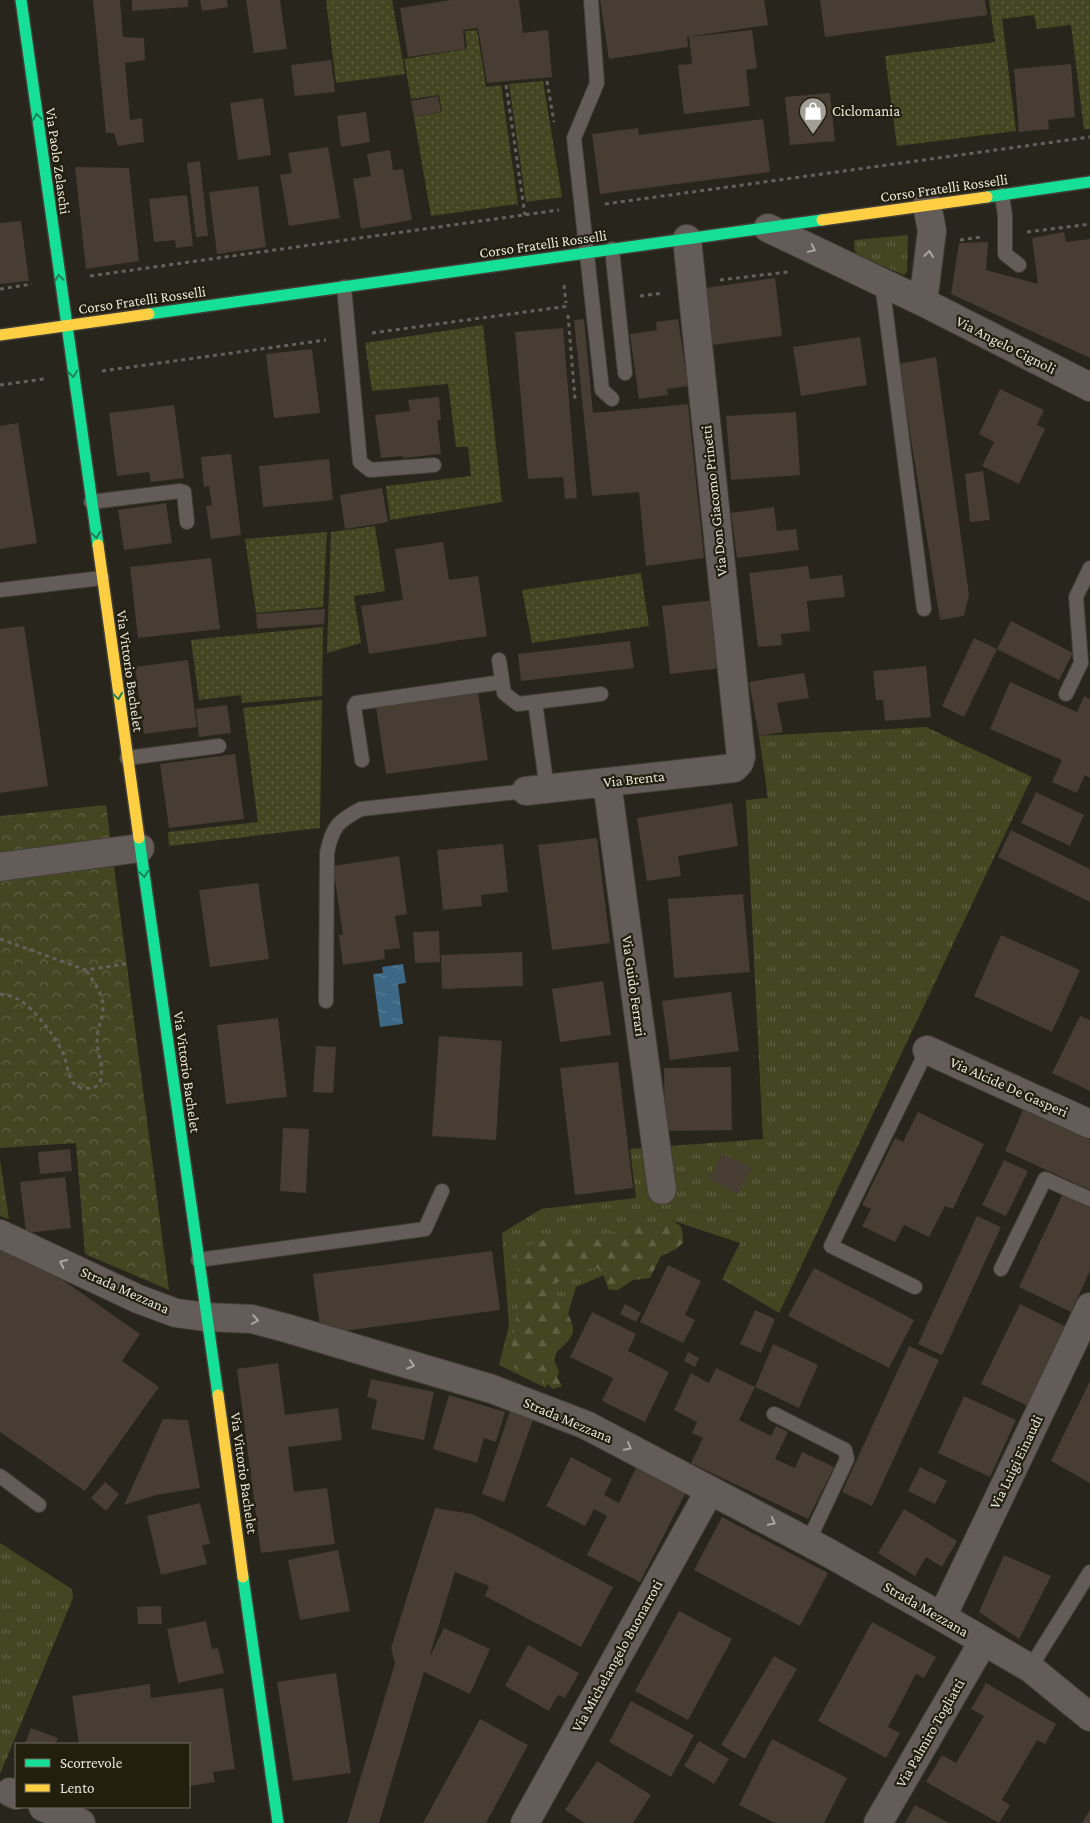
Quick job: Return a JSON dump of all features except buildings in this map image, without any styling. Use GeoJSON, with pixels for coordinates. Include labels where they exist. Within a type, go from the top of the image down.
{"type":"FeatureCollection","features":[{"type":"Feature","properties":{"kind":"street","name":"Via Paolo Zelaschi"},"geometry":{"type":"LineString","coordinates":[[20,0],[66,326]]}},
{"type":"Feature","properties":{"kind":"street","name":"Corso Fratelli Rosselli"},"geometry":{"type":"LineString","coordinates":[[0,335],[1090,182]]}},
{"type":"Feature","properties":{"kind":"street"},"geometry":{"type":"LineString","coordinates":[[923,302],[932,231],[927,205]]}},
{"type":"Feature","properties":{"kind":"street","name":"Via Angelo Cignoli"},"geometry":{"type":"LineString","coordinates":[[768,228],[923,302],[1090,387]]}},
{"type":"Feature","properties":{"kind":"street","name":"Via Don Giacomo Prinetti"},"geometry":{"type":"LineString","coordinates":[[687,239],[741,757],[739,763]]}},
{"type":"Feature","properties":{"kind":"street","name":"Via Vittorio Bachelet"},"geometry":{"type":"LineString","coordinates":[[66,326],[278,1823]]}},
{"type":"Feature","properties":{"kind":"street","name":"Via Brenta"},"geometry":{"type":"LineString","coordinates":[[536,790],[734,768],[739,763]]}},
{"type":"Feature","properties":{"kind":"street","name":"Via Guido Ferrari"},"geometry":{"type":"LineString","coordinates":[[607,782],[662,1190]]}},
{"type":"Feature","properties":{"kind":"street"},"geometry":{"type":"LineString","coordinates":[[0,867],[140,848]]}},
{"type":"Feature","properties":{"kind":"street","name":"Via Alcide De Gasperi"},"geometry":{"type":"LineString","coordinates":[[927,1050],[1090,1124]]}},
{"type":"Feature","properties":{"kind":"street","name":"Strada Mezzana"},"geometry":{"type":"LineString","coordinates":[[0,1234],[138,1299],[176,1313],[206,1317],[252,1319],[492,1389],[586,1425],[808,1542],[942,1617],[1030,1668],[1090,1717]]}},
{"type":"Feature","properties":{"kind":"street","name":"Via Luigi Einaudi"},"geometry":{"type":"LineString","coordinates":[[942,1617],[1090,1308]]}},
{"type":"Feature","properties":{"kind":"street","name":"Via Michelangelo Buonarroti"},"geometry":{"type":"LineString","coordinates":[[525,1823],[710,1490]]}},
{"type":"Feature","properties":{"kind":"street","name":"Via Palmiro Togliatti"},"geometry":{"type":"LineString","coordinates":[[878,1823],[983,1642]]}},
{"type":"Feature","properties":{"kind":"street"},"geometry":{"type":"LineString","coordinates":[[45,1808],[81,1823]]}},
{"type":"Feature","properties":{"kind":"lane"},"geometry":{"type":"LineString","coordinates":[[591,0],[598,84],[574,138],[602,390],[612,399]]}},
{"type":"Feature","properties":{"kind":"lane"},"geometry":{"type":"LineString","coordinates":[[1002,195],[1005,216],[1005,254],[1019,265]]}},
{"type":"Feature","properties":{"kind":"lane"},"geometry":{"type":"LineString","coordinates":[[612,249],[625,373]]}},
{"type":"Feature","properties":{"kind":"lane"},"geometry":{"type":"LineString","coordinates":[[882,283],[924,609]]}},
{"type":"Feature","properties":{"kind":"lane"},"geometry":{"type":"LineString","coordinates":[[344,287],[360,462],[370,470],[434,465]]}},
{"type":"Feature","properties":{"kind":"lane"},"geometry":{"type":"LineString","coordinates":[[91,502],[180,491],[184,492],[187,522]]}},
{"type":"Feature","properties":{"kind":"lane"},"geometry":{"type":"LineString","coordinates":[[1066,694],[1081,664],[1076,597],[1090,568]]}},
{"type":"Feature","properties":{"kind":"lane"},"geometry":{"type":"LineString","coordinates":[[0,590],[102,578]]}},
{"type":"Feature","properties":{"kind":"lane"},"geometry":{"type":"LineString","coordinates":[[499,660],[504,693],[518,704],[601,694]]}},
{"type":"Feature","properties":{"kind":"lane"},"geometry":{"type":"LineString","coordinates":[[362,760],[354,707],[356,703],[502,682]]}},
{"type":"Feature","properties":{"kind":"lane"},"geometry":{"type":"LineString","coordinates":[[326,1001],[327,853],[330,836],[344,818],[361,809],[536,790],[535,702]]}},
{"type":"Feature","properties":{"kind":"lane"},"geometry":{"type":"LineString","coordinates":[[127,758],[219,746]]}},
{"type":"Feature","properties":{"kind":"lane"},"geometry":{"type":"LineString","coordinates":[[915,1287],[831,1246],[927,1050]]}},
{"type":"Feature","properties":{"kind":"lane"},"geometry":{"type":"LineString","coordinates":[[1001,1268],[1045,1179],[1090,1200]]}},
{"type":"Feature","properties":{"kind":"lane"},"geometry":{"type":"LineString","coordinates":[[198,1260],[425,1229],[442,1191]]}},
{"type":"Feature","properties":{"kind":"lane"},"geometry":{"type":"LineString","coordinates":[[774,1414],[846,1450],[847,1459],[808,1542]]}},
{"type":"Feature","properties":{"kind":"lane"},"geometry":{"type":"LineString","coordinates":[[0,1476],[39,1505]]}},
{"type":"Feature","properties":{"kind":"lane"},"geometry":{"type":"LineString","coordinates":[[1030,1668],[1090,1572]]}},
{"type":"Feature","properties":{"kind":"path"},"geometry":{"type":"LineString","coordinates":[[506,86],[525,215]]}},
{"type":"Feature","properties":{"kind":"path"},"geometry":{"type":"LineString","coordinates":[[0,288],[1090,137]]}},
{"type":"Feature","properties":{"kind":"path"},"geometry":{"type":"LineString","coordinates":[[560,257],[567,306],[574,399]]}},
{"type":"Feature","properties":{"kind":"path"},"geometry":{"type":"LineString","coordinates":[[618,299],[670,292],[709,282],[794,272]]}},
{"type":"Feature","properties":{"kind":"path"},"geometry":{"type":"LineString","coordinates":[[0,385],[592,302]]}},
{"type":"Feature","properties":{"kind":"path"},"geometry":{"type":"LineString","coordinates":[[0,939],[86,970],[156,958]]}},
{"type":"Feature","properties":{"kind":"path"},"geometry":{"type":"LineString","coordinates":[[0,994],[18,998],[36,1015],[63,1052],[72,1081],[80,1088],[91,1088],[97,1086],[101,1079],[102,1066],[97,1041],[103,1015],[103,1004],[101,994],[86,970]]}},
{"type":"Feature","properties":{"kind":"green space"},"geometry":{"type":"Polygon","coordinates":[[[326,0],[392,0],[405,74],[336,83],[326,0]]]}},
{"type":"Feature","properties":{"kind":"green space"},"geometry":{"type":"Polygon","coordinates":[[[989,0],[1090,0],[1090,129],[1084,129],[1071,25],[1037,29],[1034,15],[1002,19],[1016,131],[897,146],[885,56],[995,42],[989,0]]]}},
{"type":"Feature","properties":{"kind":"green space"},"geometry":{"type":"Polygon","coordinates":[[[477,30],[486,87],[501,85],[518,204],[431,216],[414,117],[442,112],[439,95],[411,99],[404,59],[467,49],[465,31],[477,30]]]}},
{"type":"Feature","properties":{"kind":"green space"},"geometry":{"type":"Polygon","coordinates":[[[543,81],[562,197],[526,202],[509,84],[543,81]]]}},
{"type":"Feature","properties":{"kind":"green space"},"geometry":{"type":"Polygon","coordinates":[[[907,235],[907,272],[904,275],[858,255],[854,248],[855,240],[907,235]]]}},
{"type":"Feature","properties":{"kind":"green space"},"geometry":{"type":"Polygon","coordinates":[[[483,325],[502,502],[390,520],[386,486],[471,476],[468,447],[456,447],[448,384],[372,391],[365,343],[483,325]]]}},
{"type":"Feature","properties":{"kind":"green space"},"geometry":{"type":"Polygon","coordinates":[[[375,526],[385,591],[354,596],[361,643],[327,653],[331,532],[375,526]]]}},
{"type":"Feature","properties":{"kind":"green space"},"geometry":{"type":"Polygon","coordinates":[[[327,532],[323,607],[256,613],[245,539],[327,532]]]}},
{"type":"Feature","properties":{"kind":"green space"},"geometry":{"type":"Polygon","coordinates":[[[641,573],[649,626],[532,643],[522,590],[641,573]]]}},
{"type":"Feature","properties":{"kind":"green space"},"geometry":{"type":"Polygon","coordinates":[[[323,627],[322,696],[242,703],[241,695],[199,700],[191,640],[323,627]]]}},
{"type":"Feature","properties":{"kind":"green space"},"geometry":{"type":"Polygon","coordinates":[[[322,700],[320,828],[169,846],[168,832],[258,822],[243,708],[322,700]]]}},
{"type":"Feature","properties":{"kind":"green space"},"geometry":{"type":"Polygon","coordinates":[[[926,727],[1032,777],[779,1313],[722,1279],[740,1243],[671,1220],[639,1260],[576,1287],[546,1388],[499,1365],[509,1326],[502,1233],[541,1209],[636,1198],[630,1149],[763,1139],[746,800],[768,798],[759,736],[926,727]]]}},
{"type":"Feature","properties":{"kind":"green space"},"geometry":{"type":"Polygon","coordinates":[[[106,805],[169,1290],[85,1254],[76,1143],[0,1148],[0,816],[106,805]]]}},
{"type":"Feature","properties":{"kind":"green space"},"geometry":{"type":"Polygon","coordinates":[[[0,1160],[9,1219],[0,1216],[0,1160]]]}},
{"type":"Feature","properties":{"kind":"green space"},"geometry":{"type":"Polygon","coordinates":[[[665,1217],[682,1228],[683,1243],[676,1249],[661,1256],[650,1278],[633,1280],[618,1290],[609,1290],[603,1274],[596,1267],[563,1278],[557,1283],[555,1291],[567,1311],[573,1328],[570,1339],[552,1356],[559,1371],[557,1377],[562,1386],[553,1389],[540,1377],[522,1373],[515,1368],[512,1360],[512,1342],[520,1298],[517,1263],[519,1254],[525,1247],[546,1239],[577,1234],[610,1234],[665,1217]]]}},
{"type":"Feature","properties":{"kind":"green space"},"geometry":{"type":"Polygon","coordinates":[[[0,1543],[72,1589],[73,1598],[0,1774],[0,1543]]]}},
{"type":"Feature","properties":{"kind":"water"},"geometry":{"type":"Polygon","coordinates":[[[403,964],[406,983],[398,984],[403,1024],[380,1027],[373,974],[383,973],[382,967],[403,964]]]}},
{"type":"Feature","properties":{"kind":"traffic: fast"},"geometry":{"type":"LineString","coordinates":[[21,0],[98,545]]}},
{"type":"Feature","properties":{"kind":"traffic: fast"},"geometry":{"type":"LineString","coordinates":[[987,197],[1090,182]]}},
{"type":"Feature","properties":{"kind":"traffic: fast"},"geometry":{"type":"LineString","coordinates":[[149,314],[822,220]]}},
{"type":"Feature","properties":{"kind":"traffic: fast"},"geometry":{"type":"LineString","coordinates":[[139,838],[218,1395]]}},
{"type":"Feature","properties":{"kind":"traffic: fast"},"geometry":{"type":"LineString","coordinates":[[243,1577],[278,1823]]}},
{"type":"Feature","properties":{"kind":"traffic: slow"},"geometry":{"type":"LineString","coordinates":[[822,220],[987,197]]}},
{"type":"Feature","properties":{"kind":"traffic: slow"},"geometry":{"type":"LineString","coordinates":[[0,335],[149,314]]}},
{"type":"Feature","properties":{"kind":"traffic: slow"},"geometry":{"type":"LineString","coordinates":[[98,545],[139,838]]}},
{"type":"Feature","properties":{"kind":"traffic: slow"},"geometry":{"type":"LineString","coordinates":[[218,1395],[243,1577]]}},
{"type":"Feature","properties":{"kind":"place","name":"Ciclomania"},"geometry":{"type":"Point","coordinates":[813,135]}}]}
